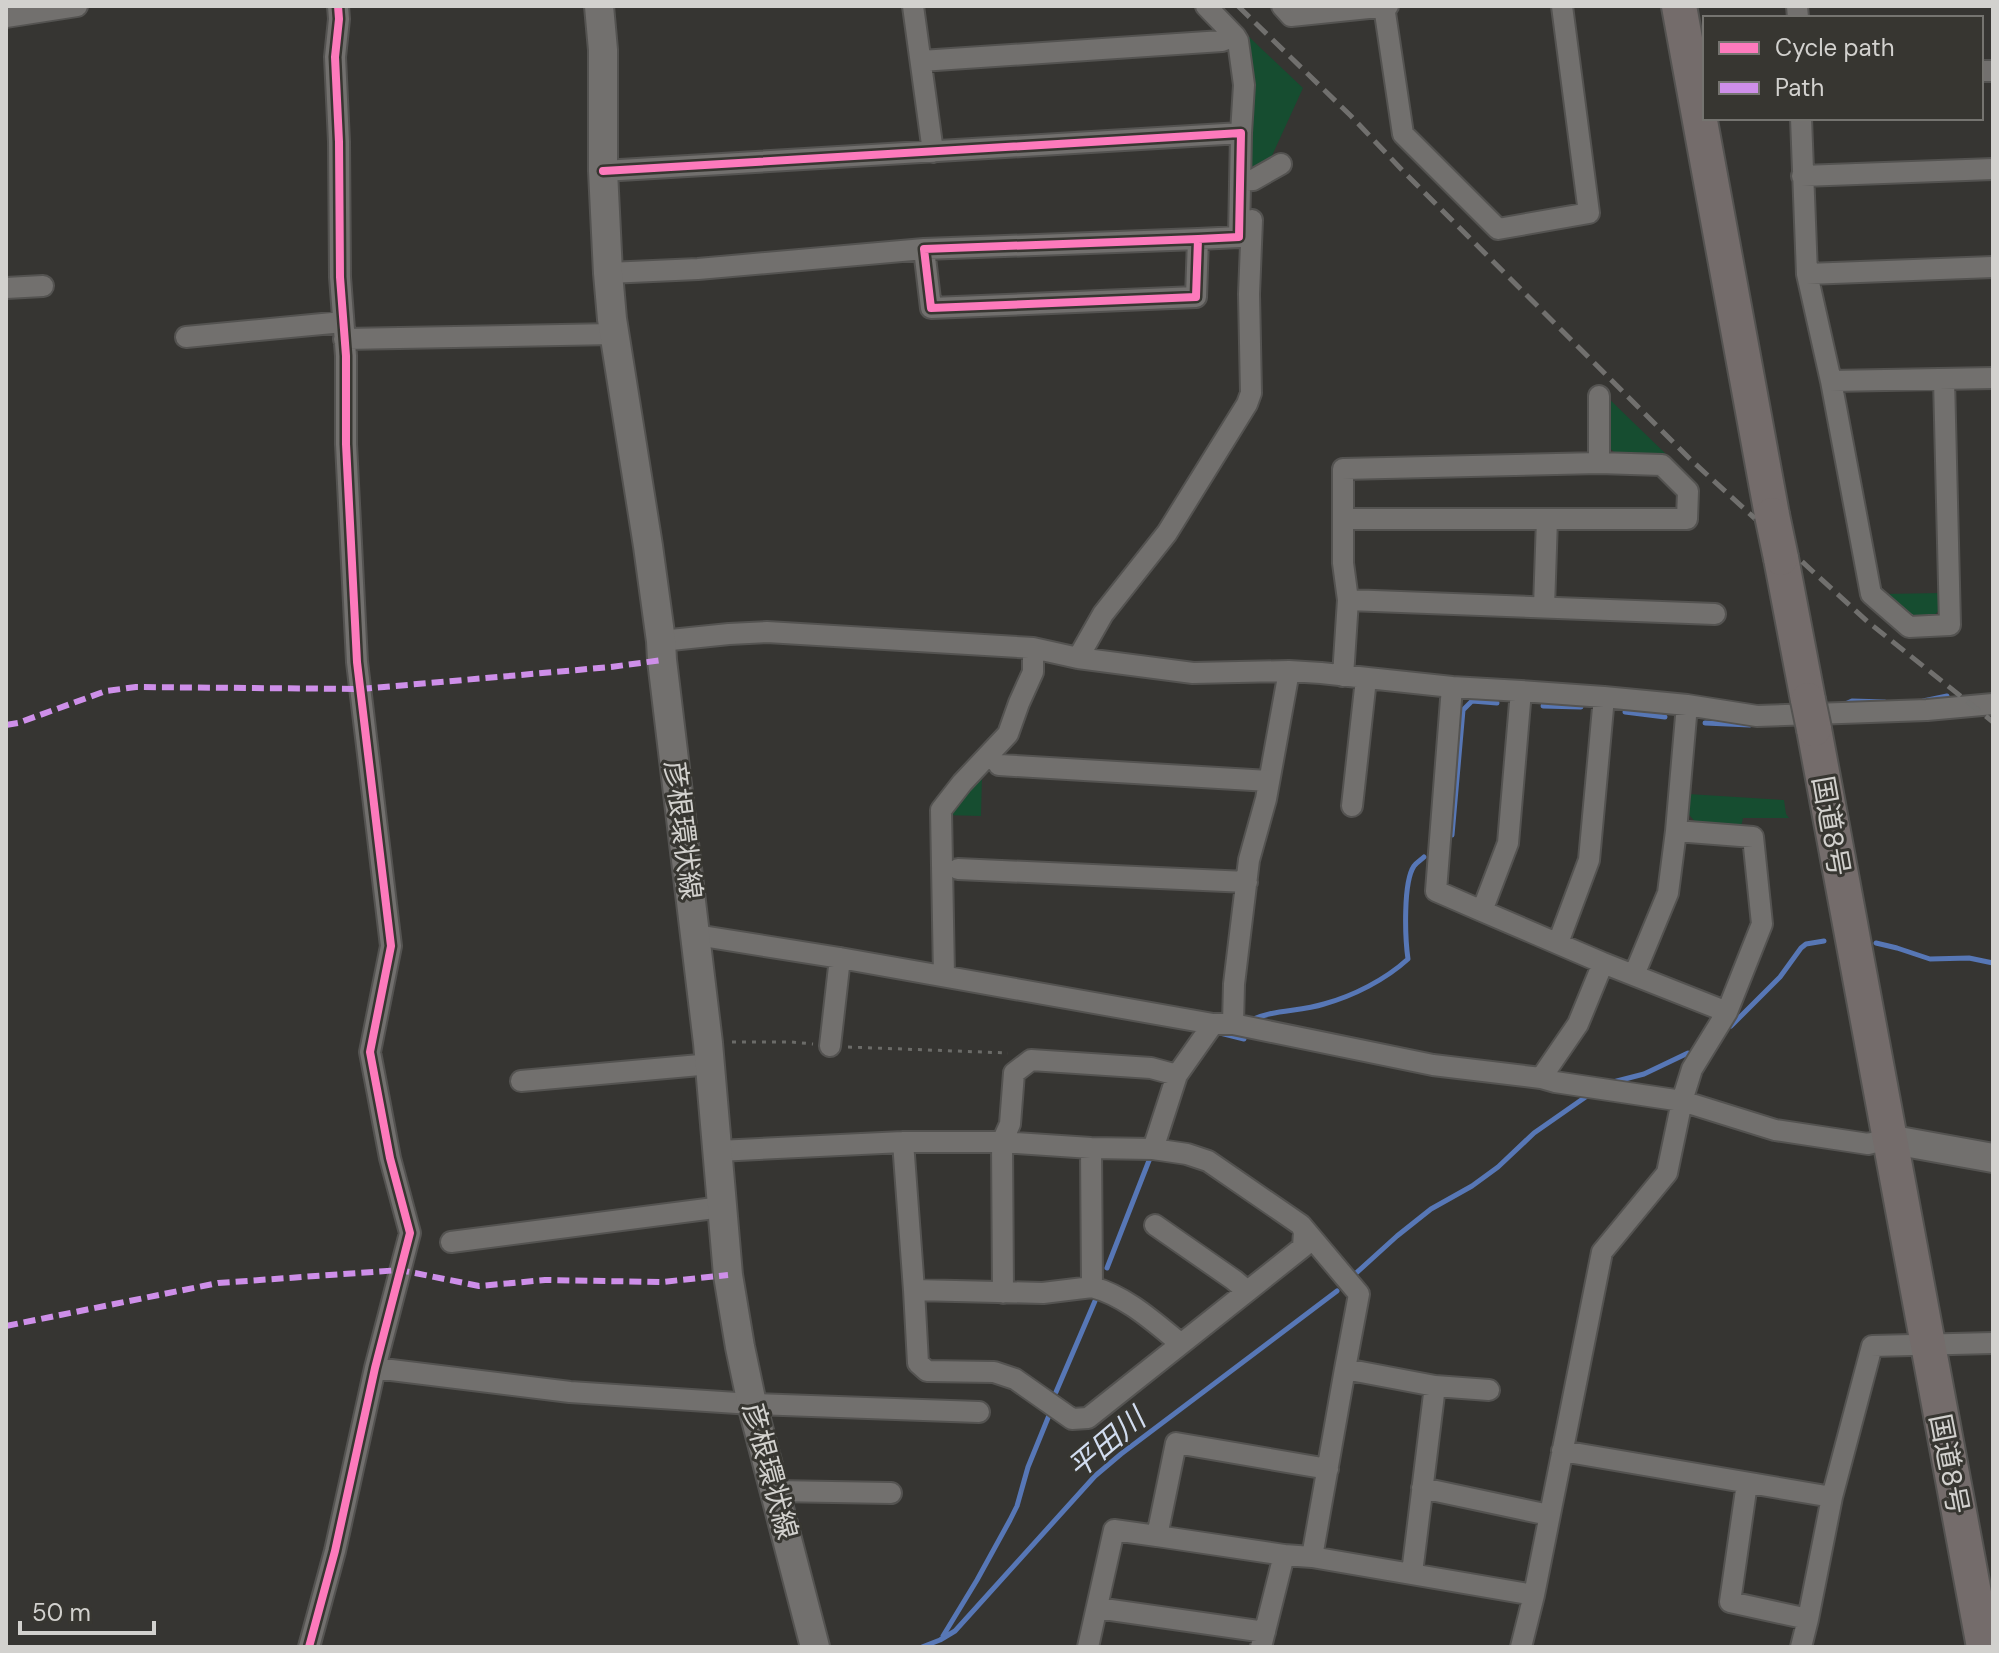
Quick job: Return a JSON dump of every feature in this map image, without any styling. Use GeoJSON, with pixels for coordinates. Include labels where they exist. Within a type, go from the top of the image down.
{"type":"FeatureCollection","features":[{"type":"Feature","properties":{"kind":"highway","name":"国道8号"},"geometry":{"type":"LineString","coordinates":[[1679,6],[1984,1647]]}},
{"type":"Feature","properties":{"kind":"main road","name":"彦根環状線"},"geometry":{"type":"LineString","coordinates":[[599,6],[603,50],[603,171],[614,334],[661,641],[710,1053],[728,1275],[752,1404],[815,1647]]}},
{"type":"Feature","properties":{"kind":"main road"},"geometry":{"type":"LineString","coordinates":[[1888,1139],[1993,1158]]}},
{"type":"Feature","properties":{"kind":"street"},"geometry":{"type":"LineString","coordinates":[[6,17],[77,6]]}},
{"type":"Feature","properties":{"kind":"street"},"geometry":{"type":"LineString","coordinates":[[309,1647],[335,1551],[375,1368],[410,1233],[390,1158],[370,1052],[391,946],[357,662],[340,277],[335,57],[338,6]]}},
{"type":"Feature","properties":{"kind":"street"},"geometry":{"type":"LineString","coordinates":[[913,6],[933,152]]}},
{"type":"Feature","properties":{"kind":"street"},"geometry":{"type":"LineString","coordinates":[[1078,658],[1103,614],[1167,533],[1231,432],[1251,393],[1246,181],[1241,133],[1244,85],[1238,41],[1206,6]]}},
{"type":"Feature","properties":{"kind":"street"},"geometry":{"type":"LineString","coordinates":[[1282,6],[1291,16],[1386,6],[1403,134],[1498,229],[1589,213],[1562,6]]}},
{"type":"Feature","properties":{"kind":"street"},"geometry":{"type":"LineString","coordinates":[[921,61],[1222,41],[1235,36]]}},
{"type":"Feature","properties":{"kind":"street"},"geometry":{"type":"LineString","coordinates":[[1801,120],[1807,274],[1831,381],[1871,594],[1909,627],[1950,625],[1944,379]]}},
{"type":"Feature","properties":{"kind":"street"},"geometry":{"type":"LineString","coordinates":[[603,171],[1241,133]]}},
{"type":"Feature","properties":{"kind":"street"},"geometry":{"type":"LineString","coordinates":[[1246,181],[1281,164]]}},
{"type":"Feature","properties":{"kind":"street"},"geometry":{"type":"LineString","coordinates":[[1802,176],[1993,169]]}},
{"type":"Feature","properties":{"kind":"street"},"geometry":{"type":"LineString","coordinates":[[608,273],[698,269],[924,249],[1239,237],[1246,181]]}},
{"type":"Feature","properties":{"kind":"street"},"geometry":{"type":"LineString","coordinates":[[924,249],[931,308],[1196,297],[1198,239]]}},
{"type":"Feature","properties":{"kind":"street"},"geometry":{"type":"LineString","coordinates":[[1807,274],[1993,267]]}},
{"type":"Feature","properties":{"kind":"street"},"geometry":{"type":"LineString","coordinates":[[6,288],[43,286]]}},
{"type":"Feature","properties":{"kind":"street"},"geometry":{"type":"LineString","coordinates":[[186,337],[344,330],[614,334]]}},
{"type":"Feature","properties":{"kind":"street"},"geometry":{"type":"LineString","coordinates":[[1831,381],[1993,378]]}},
{"type":"Feature","properties":{"kind":"street"},"geometry":{"type":"LineString","coordinates":[[1599,396],[1599,463]]}},
{"type":"Feature","properties":{"kind":"street"},"geometry":{"type":"LineString","coordinates":[[1343,519],[1687,519],[1688,491],[1662,465],[1599,463],[1343,469],[1343,519],[1343,563],[1348,600],[1343,676]]}},
{"type":"Feature","properties":{"kind":"street"},"geometry":{"type":"LineString","coordinates":[[1544,607],[1547,519]]}},
{"type":"Feature","properties":{"kind":"street"},"geometry":{"type":"LineString","coordinates":[[1348,600],[1715,614]]}},
{"type":"Feature","properties":{"kind":"street"},"geometry":{"type":"LineString","coordinates":[[661,641],[767,632],[1033,648],[1078,658],[1193,673],[1289,671],[1452,687],[1604,697],[1757,716],[1927,710],[1993,704]]}},
{"type":"Feature","properties":{"kind":"street"},"geometry":{"type":"LineString","coordinates":[[944,976],[941,810],[1008,734],[1033,672],[1033,648]]}},
{"type":"Feature","properties":{"kind":"street"},"geometry":{"type":"LineString","coordinates":[[1153,1149],[1177,1075],[1223,1024],[1234,984],[1249,860],[1266,799],[1289,671]]}},
{"type":"Feature","properties":{"kind":"street"},"geometry":{"type":"LineString","coordinates":[[1352,806],[1366,679]]}},
{"type":"Feature","properties":{"kind":"street"},"geometry":{"type":"LineString","coordinates":[[1452,687],[1436,891],[1727,1012]]}},
{"type":"Feature","properties":{"kind":"street"},"geometry":{"type":"LineString","coordinates":[[1482,911],[1508,843],[1521,691]]}},
{"type":"Feature","properties":{"kind":"street"},"geometry":{"type":"LineString","coordinates":[[1558,943],[1589,860],[1604,697]]}},
{"type":"Feature","properties":{"kind":"street"},"geometry":{"type":"LineString","coordinates":[[1634,975],[1668,893],[1687,705]]}},
{"type":"Feature","properties":{"kind":"street"},"geometry":{"type":"LineString","coordinates":[[999,765],[1269,781]]}},
{"type":"Feature","properties":{"kind":"street"},"geometry":{"type":"LineString","coordinates":[[1521,1647],[1602,1252],[1667,1173],[1692,1069],[1727,1012],[1762,924],[1753,837],[1676,831]]}},
{"type":"Feature","properties":{"kind":"street"},"geometry":{"type":"LineString","coordinates":[[958,869],[1247,882]]}},
{"type":"Feature","properties":{"kind":"street"},"geometry":{"type":"LineString","coordinates":[[696,935],[1223,1024],[1433,1065],[1541,1078],[1682,1101],[1775,1130],[1868,1144],[1888,1139]]}},
{"type":"Feature","properties":{"kind":"street"},"geometry":{"type":"LineString","coordinates":[[830,1046],[840,958]]}},
{"type":"Feature","properties":{"kind":"street"},"geometry":{"type":"LineString","coordinates":[[1541,1078],[1578,1024],[1603,963]]}},
{"type":"Feature","properties":{"kind":"street"},"geometry":{"type":"LineString","coordinates":[[521,1081],[710,1053]]}},
{"type":"Feature","properties":{"kind":"street"},"geometry":{"type":"LineString","coordinates":[[1003,1293],[1002,1142],[1010,1124],[1014,1073],[1031,1060],[1151,1068],[1177,1075]]}},
{"type":"Feature","properties":{"kind":"street"},"geometry":{"type":"LineString","coordinates":[[903,1142],[918,1363],[927,1371],[994,1372],[1015,1379],[1072,1419],[1088,1418],[1300,1251],[1304,1240],[1301,1225]]}},
{"type":"Feature","properties":{"kind":"street"},"geometry":{"type":"LineString","coordinates":[[718,1151],[903,1142],[1002,1142],[1153,1149],[1208,1161],[1301,1225],[1359,1294],[1312,1557]]}},
{"type":"Feature","properties":{"kind":"street"},"geometry":{"type":"LineString","coordinates":[[1091,1148],[1092,1287]]}},
{"type":"Feature","properties":{"kind":"street"},"geometry":{"type":"LineString","coordinates":[[451,1242],[722,1207]]}},
{"type":"Feature","properties":{"kind":"street"},"geometry":{"type":"LineString","coordinates":[[1155,1225],[1247,1291]]}},
{"type":"Feature","properties":{"kind":"street"},"geometry":{"type":"LineString","coordinates":[[914,1290],[1043,1293],[1092,1287],[1109,1292],[1181,1344]]}},
{"type":"Feature","properties":{"kind":"street"},"geometry":{"type":"LineString","coordinates":[[1801,1647],[1832,1497],[1872,1346],[1993,1343]]}},
{"type":"Feature","properties":{"kind":"street"},"geometry":{"type":"LineString","coordinates":[[375,1368],[570,1392],[752,1404],[979,1412]]}},
{"type":"Feature","properties":{"kind":"street"},"geometry":{"type":"LineString","coordinates":[[1345,1369],[1435,1386],[1489,1390]]}},
{"type":"Feature","properties":{"kind":"street"},"geometry":{"type":"LineString","coordinates":[[1412,1573],[1435,1386]]}},
{"type":"Feature","properties":{"kind":"street"},"geometry":{"type":"LineString","coordinates":[[1157,1536],[1176,1443],[1328,1469]]}},
{"type":"Feature","properties":{"kind":"street"},"geometry":{"type":"LineString","coordinates":[[1562,1451],[1832,1497]]}},
{"type":"Feature","properties":{"kind":"street"},"geometry":{"type":"LineString","coordinates":[[1747,1483],[1730,1602],[1808,1619]]}},
{"type":"Feature","properties":{"kind":"street"},"geometry":{"type":"LineString","coordinates":[[1422,1488],[1549,1515]]}},
{"type":"Feature","properties":{"kind":"street"},"geometry":{"type":"LineString","coordinates":[[775,1491],[891,1493]]}},
{"type":"Feature","properties":{"kind":"street"},"geometry":{"type":"LineString","coordinates":[[1088,1647],[1114,1530],[1312,1557],[1534,1595]]}},
{"type":"Feature","properties":{"kind":"street"},"geometry":{"type":"LineString","coordinates":[[1097,1608],[1263,1639],[1284,1555]]}},
{"type":"Feature","properties":{"kind":"path"},"geometry":{"type":"LineString","coordinates":[[710,1053],[791,1042],[1014,1053],[1031,1060]]}},
{"type":"Feature","properties":{"kind":"green space"},"geometry":{"type":"Polygon","coordinates":[[[1246,34],[1303,88],[1270,160],[1247,171],[1252,85],[1246,34]]]}},
{"type":"Feature","properties":{"kind":"green space"},"geometry":{"type":"Polygon","coordinates":[[[1604,394],[1668,456],[1620,457],[1606,445],[1604,394]]]}},
{"type":"Feature","properties":{"kind":"green space"},"geometry":{"type":"Polygon","coordinates":[[[1943,593],[1943,606],[1931,619],[1910,615],[1883,594],[1943,593]]]}},
{"type":"Feature","properties":{"kind":"green space"},"geometry":{"type":"Polygon","coordinates":[[[982,775],[981,816],[943,815],[982,775]]]}},
{"type":"Feature","properties":{"kind":"green space"},"geometry":{"type":"Polygon","coordinates":[[[1688,794],[1784,800],[1789,818],[1743,818],[1741,827],[1697,824],[1685,810],[1688,794]]]}},
{"type":"Feature","properties":{"kind":"waterway"},"geometry":{"type":"LineString","coordinates":[[1923,701],[1947,696]]}},
{"type":"Feature","properties":{"kind":"waterway"},"geometry":{"type":"LineString","coordinates":[[1452,835],[1463,710],[1472,701],[1497,703]]}},
{"type":"Feature","properties":{"kind":"waterway"},"geometry":{"type":"LineString","coordinates":[[1843,705],[1852,701],[1885,702]]}},
{"type":"Feature","properties":{"kind":"waterway"},"geometry":{"type":"LineString","coordinates":[[1543,706],[1581,707]]}},
{"type":"Feature","properties":{"kind":"waterway"},"geometry":{"type":"LineString","coordinates":[[1625,712],[1665,717]]}},
{"type":"Feature","properties":{"kind":"waterway"},"geometry":{"type":"LineString","coordinates":[[1705,723],[1750,725]]}},
{"type":"Feature","properties":{"kind":"waterway"},"geometry":{"type":"LineString","coordinates":[[1249,1021],[1267,1014],[1315,1007],[1346,997],[1379,980],[1408,959],[1408,884],[1414,866],[1424,857]]}},
{"type":"Feature","properties":{"kind":"waterway","name":"平田川"},"geometry":{"type":"LineString","coordinates":[[1731,1026],[1780,977],[1801,948],[1824,941]]}},
{"type":"Feature","properties":{"kind":"waterway","name":"平田川"},"geometry":{"type":"LineString","coordinates":[[1876,943],[1930,959],[1969,958],[1993,963]]}},
{"type":"Feature","properties":{"kind":"waterway"},"geometry":{"type":"LineString","coordinates":[[1220,1033],[1244,1039],[1245,1035]]}},
{"type":"Feature","properties":{"kind":"waterway","name":"平田川"},"geometry":{"type":"LineString","coordinates":[[1613,1082],[1644,1074],[1688,1053]]}},
{"type":"Feature","properties":{"kind":"waterway","name":"平田川"},"geometry":{"type":"LineString","coordinates":[[1354,1275],[1431,1209],[1472,1186],[1498,1167],[1534,1133],[1587,1096]]}},
{"type":"Feature","properties":{"kind":"waterway"},"geometry":{"type":"LineString","coordinates":[[1107,1268],[1150,1158]]}},
{"type":"Feature","properties":{"kind":"waterway","name":"平田川"},"geometry":{"type":"LineString","coordinates":[[922,1647],[955,1631],[1095,1476],[1337,1291]]}},
{"type":"Feature","properties":{"kind":"waterway"},"geometry":{"type":"LineString","coordinates":[[1056,1392],[1095,1301]]}},
{"type":"Feature","properties":{"kind":"waterway"},"geometry":{"type":"LineString","coordinates":[[943,1636],[1017,1506],[1028,1467],[1050,1413]]}},
{"type":"Feature","properties":{"kind":"railway"},"geometry":{"type":"LineString","coordinates":[[1238,6],[1691,460],[1868,622],[1993,722]]}},
{"type":"Feature","properties":{"kind":"marked path"},"geometry":{"type":"LineString","coordinates":[[6,725],[106,691],[136,687],[361,689],[662,660]]}},
{"type":"Feature","properties":{"kind":"marked path"},"geometry":{"type":"LineString","coordinates":[[6,1326],[218,1283],[400,1270],[479,1286],[545,1280],[662,1282],[728,1275]]}},
{"type":"Feature","properties":{"kind":"cycle path"},"geometry":{"type":"LineString","coordinates":[[309,1647],[335,1551],[375,1368],[410,1233],[390,1158],[370,1052],[391,946],[357,662],[346,444],[346,356],[340,277],[335,57],[338,6]]}},
{"type":"Feature","properties":{"kind":"cycle path"},"geometry":{"type":"LineString","coordinates":[[603,171],[1241,133],[1239,237],[924,249],[931,308],[1196,297],[1198,239]]}}]}
